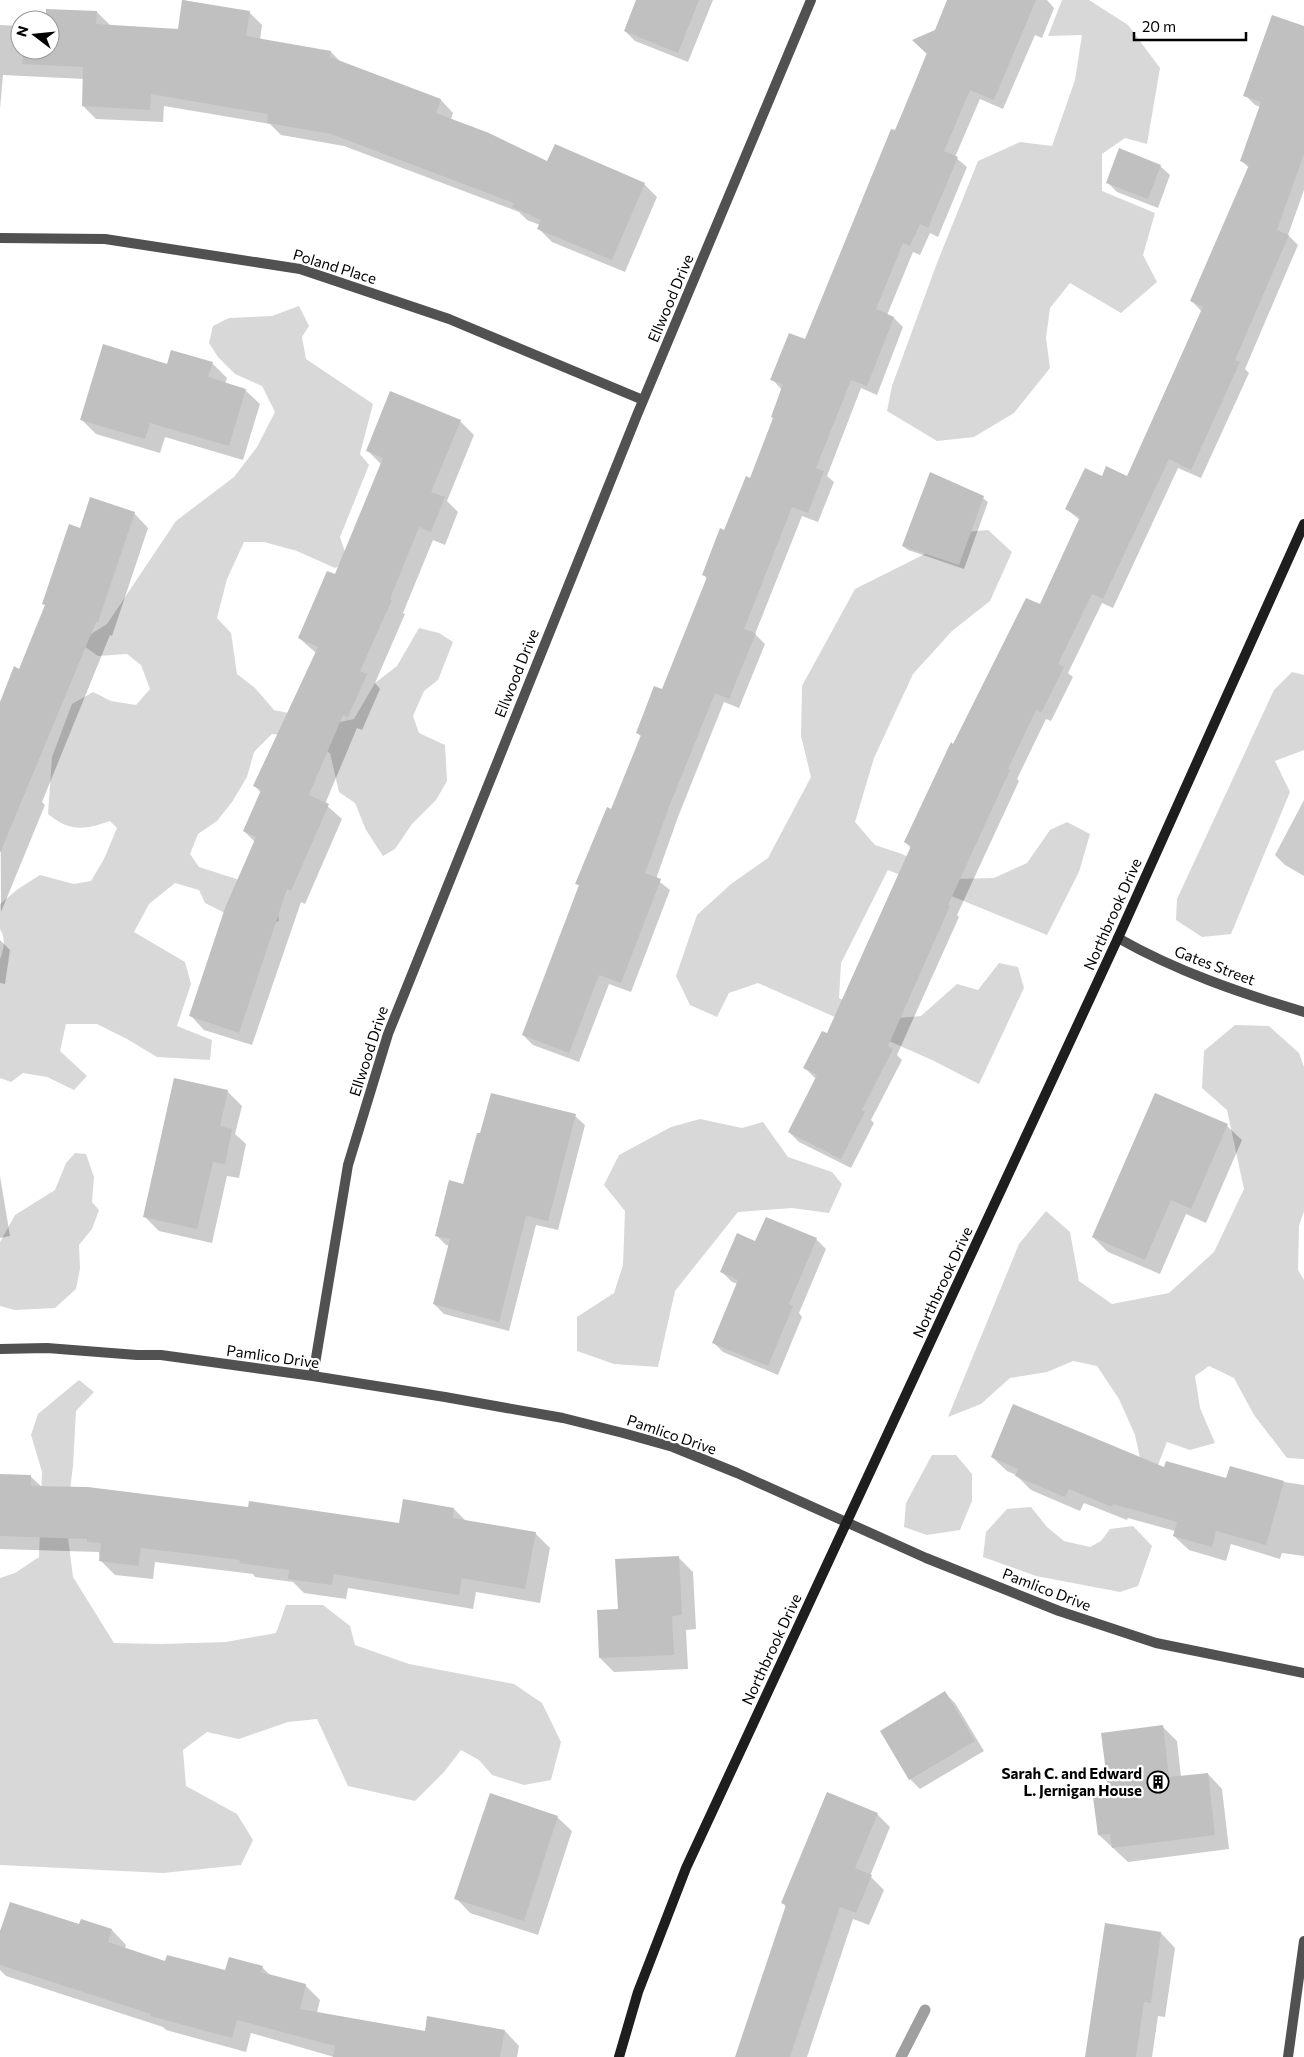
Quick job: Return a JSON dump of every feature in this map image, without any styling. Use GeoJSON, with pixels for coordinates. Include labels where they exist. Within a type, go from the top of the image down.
{"type":"FeatureCollection","features":[{"type":"Feature","properties":{"kind":"street","name":"Ellwood Drive"},"geometry":{"type":"LineString","coordinates":[[313,1376],[348,1165],[388,1034],[643,400],[811,0]]}},
{"type":"Feature","properties":{"kind":"street","name":"Poland Place"},"geometry":{"type":"LineString","coordinates":[[0,238],[105,239],[300,269],[448,318],[643,400]]}},
{"type":"Feature","properties":{"kind":"street","name":"Northbrook Drive"},"geometry":{"type":"LineString","coordinates":[[619,2057],[638,1992],[686,1868],[1118,938],[1304,524]]}},
{"type":"Feature","properties":{"kind":"street","name":"Gates Street"},"geometry":{"type":"LineString","coordinates":[[1118,938],[1148,955],[1212,982],[1304,1012]]}},
{"type":"Feature","properties":{"kind":"street","name":"Pamlico Drive"},"geometry":{"type":"LineString","coordinates":[[0,1349],[47,1348],[161,1355],[313,1376],[563,1418],[673,1448],[736,1473],[846,1524],[926,1558],[1051,1607],[1156,1643],[1304,1673]]}},
{"type":"Feature","properties":{"kind":"street"},"geometry":{"type":"LineString","coordinates":[[1288,2057],[1304,1941]]}},
{"type":"Feature","properties":{"kind":"shaded area"},"geometry":{"type":"Polygon","coordinates":[[[1062,0],[1089,0],[1128,25],[1160,68],[1147,144],[1125,138],[1102,154],[1102,191],[1155,213],[1143,255],[1157,282],[1121,313],[1070,283],[1050,308],[1046,338],[1050,368],[1014,413],[974,437],[937,441],[887,411],[892,386],[937,263],[978,161],[1020,142],[1052,146],[1075,80],[1082,35],[1048,36],[1062,0]]]}},
{"type":"Feature","properties":{"kind":"shaded area"},"geometry":{"type":"Polygon","coordinates":[[[299,306],[309,326],[302,337],[306,359],[373,404],[360,454],[369,465],[340,537],[345,552],[342,565],[335,568],[297,551],[264,542],[244,542],[227,579],[217,618],[231,633],[237,674],[255,688],[274,710],[336,723],[354,719],[375,683],[397,666],[419,628],[439,633],[453,642],[438,680],[424,691],[413,716],[419,733],[445,745],[447,781],[436,800],[412,824],[395,849],[383,856],[366,830],[355,803],[339,792],[330,753],[292,736],[272,734],[254,752],[247,777],[232,802],[217,821],[198,834],[190,854],[199,867],[268,889],[277,904],[279,921],[266,925],[227,914],[205,903],[199,890],[175,883],[149,904],[134,932],[185,962],[191,984],[177,1026],[212,1040],[210,1060],[157,1057],[97,1024],[66,1024],[60,1051],[87,1076],[74,1090],[47,1077],[23,1073],[11,1082],[0,1078],[0,959],[4,944],[0,929],[0,904],[18,889],[40,875],[74,884],[91,881],[104,859],[117,828],[110,821],[78,828],[63,824],[48,814],[52,757],[72,704],[93,692],[111,701],[136,705],[150,689],[141,665],[127,654],[98,656],[81,644],[88,636],[107,624],[176,521],[234,477],[257,447],[275,412],[262,386],[235,374],[218,357],[209,343],[213,326],[229,318],[272,316],[299,306]]]}},
{"type":"Feature","properties":{"kind":"shaded area"},"geometry":{"type":"Polygon","coordinates":[[[988,530],[1012,552],[990,601],[952,631],[913,674],[874,758],[855,822],[875,845],[902,854],[954,879],[994,878],[1027,863],[1050,830],[1067,822],[1090,834],[1079,872],[1047,935],[888,870],[841,963],[839,998],[887,1019],[921,1016],[957,984],[978,990],[999,963],[1018,967],[1024,988],[979,1084],[932,1060],[758,983],[729,993],[717,1017],[690,1005],[676,976],[697,915],[731,884],[768,858],[811,777],[801,736],[802,686],[855,589],[923,555],[953,533],[988,530]]]}},
{"type":"Feature","properties":{"kind":"shaded area"},"geometry":{"type":"Polygon","coordinates":[[[1292,672],[1304,675],[1304,750],[1275,761],[1290,792],[1231,934],[1202,937],[1176,920],[1177,899],[1274,690],[1292,672]]]}},
{"type":"Feature","properties":{"kind":"shaded area"},"geometry":{"type":"Polygon","coordinates":[[[1235,1025],[1269,1026],[1299,1053],[1304,1067],[1304,1211],[1299,1226],[1298,1270],[1304,1280],[1304,1459],[1287,1458],[1254,1415],[1234,1378],[1209,1366],[1195,1376],[1200,1408],[1215,1443],[1190,1450],[1167,1442],[1158,1465],[1142,1467],[1135,1435],[1119,1399],[1097,1366],[1073,1361],[1047,1372],[1010,1378],[981,1404],[948,1417],[1019,1244],[1046,1211],[1070,1232],[1079,1281],[1112,1304],[1169,1293],[1214,1252],[1244,1189],[1227,1110],[1202,1088],[1204,1051],[1235,1025]]]}},
{"type":"Feature","properties":{"kind":"shaded area"},"geometry":{"type":"Polygon","coordinates":[[[700,1119],[742,1128],[763,1122],[788,1157],[832,1172],[842,1184],[829,1213],[792,1208],[738,1212],[675,1291],[658,1367],[614,1364],[577,1351],[577,1317],[614,1293],[623,1265],[625,1211],[604,1185],[619,1155],[671,1127],[700,1119]]]}},
{"type":"Feature","properties":{"kind":"shaded area"},"geometry":{"type":"Polygon","coordinates":[[[75,1153],[86,1154],[94,1177],[92,1202],[99,1210],[92,1229],[79,1245],[80,1269],[76,1289],[55,1308],[15,1310],[0,1306],[0,1242],[15,1215],[55,1190],[66,1163],[75,1153]]]}},
{"type":"Feature","properties":{"kind":"shaded area"},"geometry":{"type":"Polygon","coordinates":[[[79,1380],[94,1392],[76,1411],[73,1466],[66,1522],[73,1577],[114,1643],[226,1642],[276,1633],[286,1605],[323,1605],[350,1626],[355,1645],[409,1664],[514,1684],[542,1703],[561,1742],[551,1780],[524,1785],[492,1775],[479,1760],[461,1750],[444,1772],[415,1801],[348,1786],[317,1719],[288,1722],[239,1739],[207,1732],[183,1750],[186,1786],[237,1814],[253,1840],[241,1865],[163,1873],[0,1865],[0,1578],[15,1573],[39,1557],[42,1472],[31,1435],[38,1414],[79,1380]]]}},
{"type":"Feature","properties":{"kind":"shaded area"},"geometry":{"type":"Polygon","coordinates":[[[932,1455],[956,1455],[972,1474],[972,1501],[960,1530],[927,1535],[904,1527],[906,1503],[932,1455]]]}},
{"type":"Feature","properties":{"kind":"shaded area"},"geometry":{"type":"Polygon","coordinates":[[[1031,1507],[1047,1527],[1064,1541],[1090,1547],[1101,1541],[1110,1529],[1133,1526],[1152,1546],[1138,1586],[1120,1592],[1036,1576],[983,1557],[986,1532],[1007,1509],[1031,1507]]]}},
{"type":"Feature","properties":{"kind":"building"},"geometry":{"type":"Polygon","coordinates":[[[182,0],[250,11],[246,36],[331,51],[330,57],[441,99],[436,113],[489,133],[547,161],[555,144],[645,183],[612,260],[537,229],[541,220],[512,207],[514,203],[331,134],[267,123],[268,114],[151,94],[150,110],[82,106],[83,67],[22,64],[22,60],[60,60],[60,10],[46,9],[97,11],[96,24],[178,29],[182,0]]]}},
{"type":"Feature","properties":{"kind":"building"},"geometry":{"type":"Polygon","coordinates":[[[636,0],[699,0],[678,53],[624,31],[636,0]]]}},
{"type":"Feature","properties":{"kind":"building"},"geometry":{"type":"Polygon","coordinates":[[[947,0],[1036,0],[994,100],[970,90],[944,151],[958,157],[928,228],[920,224],[910,246],[903,243],[876,309],[894,317],[867,386],[851,380],[816,468],[824,471],[808,513],[792,507],[744,629],[756,633],[729,699],[715,693],[669,807],[645,873],[661,879],[621,983],[599,975],[569,1053],[522,1035],[579,885],[575,884],[607,807],[611,809],[641,735],[636,733],[654,686],[662,689],[707,577],[702,575],[720,528],[724,530],[746,476],[750,478],[773,418],[771,417],[783,384],[770,380],[789,333],[805,339],[891,129],[895,130],[927,54],[912,40],[935,30],[947,0]]]}},
{"type":"Feature","properties":{"kind":"building"},"geometry":{"type":"Polygon","coordinates":[[[1272,15],[1304,26],[1304,154],[1277,230],[1289,235],[1235,360],[1240,362],[1191,470],[1169,459],[1103,599],[1092,594],[1058,664],[1064,667],[1041,713],[1036,710],[1008,769],[1010,770],[948,905],[950,906],[888,1046],[893,1049],[862,1110],[865,1112],[841,1159],[788,1132],[817,1075],[803,1068],[822,1031],[827,1033],[911,846],[904,842],[951,742],[953,744],[1026,598],[1040,604],[1080,517],[1065,509],[1085,468],[1102,476],[1106,466],[1127,476],[1203,307],[1190,301],[1249,165],[1240,161],[1261,102],[1243,96],[1272,15]]]}},
{"type":"Feature","properties":{"kind":"building"},"geometry":{"type":"Polygon","coordinates":[[[1119,148],[1161,165],[1148,199],[1106,183],[1119,148]]]}},
{"type":"Feature","properties":{"kind":"building"},"geometry":{"type":"Polygon","coordinates":[[[103,344],[167,364],[171,350],[213,362],[208,377],[246,389],[229,446],[150,423],[145,439],[80,420],[103,344]]]}},
{"type":"Feature","properties":{"kind":"building"},"geometry":{"type":"Polygon","coordinates":[[[390,391],[461,420],[431,492],[445,497],[431,532],[419,527],[390,599],[392,600],[360,671],[367,674],[348,717],[343,715],[309,795],[329,804],[291,891],[287,889],[239,1033],[189,1016],[225,908],[256,837],[243,831],[261,790],[253,786],[318,647],[298,638],[327,571],[335,574],[383,458],[366,451],[390,391]]]}},
{"type":"Feature","properties":{"kind":"building"},"geometry":{"type":"Polygon","coordinates":[[[930,472],[984,496],[959,565],[902,546],[930,472]]]}},
{"type":"Feature","properties":{"kind":"building"},"geometry":{"type":"Polygon","coordinates":[[[90,497],[135,512],[98,622],[96,622],[0,853],[0,702],[14,666],[19,669],[45,605],[42,604],[69,524],[80,528],[90,497]]]}},
{"type":"Feature","properties":{"kind":"building"},"geometry":{"type":"Polygon","coordinates":[[[174,1078],[228,1090],[220,1126],[232,1129],[225,1164],[213,1162],[197,1229],[143,1217],[174,1078]]]}},
{"type":"Feature","properties":{"kind":"building"},"geometry":{"type":"Polygon","coordinates":[[[491,1093],[576,1114],[548,1221],[526,1216],[499,1322],[433,1304],[450,1239],[435,1236],[449,1180],[463,1184],[477,1133],[480,1133],[491,1093]]]}},
{"type":"Feature","properties":{"kind":"building"},"geometry":{"type":"Polygon","coordinates":[[[1155,1093],[1228,1124],[1191,1209],[1171,1200],[1145,1260],[1092,1237],[1155,1093]]]}},
{"type":"Feature","properties":{"kind":"building"},"geometry":{"type":"Polygon","coordinates":[[[766,1217],[817,1238],[789,1304],[793,1306],[768,1366],[712,1343],[738,1280],[720,1272],[737,1233],[755,1241],[766,1217]]]}},
{"type":"Feature","properties":{"kind":"building"},"geometry":{"type":"Polygon","coordinates":[[[1013,1404],[1164,1467],[1166,1461],[1226,1478],[1230,1466],[1284,1481],[1266,1545],[1216,1531],[1212,1547],[1173,1536],[1177,1522],[1113,1504],[1112,1507],[1069,1489],[1065,1497],[1015,1476],[1018,1469],[991,1457],[1013,1404]]]}},
{"type":"Feature","properties":{"kind":"building"},"geometry":{"type":"Polygon","coordinates":[[[0,1474],[31,1475],[31,1486],[88,1487],[248,1507],[249,1501],[399,1523],[403,1499],[454,1508],[453,1518],[536,1532],[525,1589],[462,1578],[459,1595],[334,1574],[332,1585],[288,1579],[289,1570],[239,1563],[240,1560],[141,1548],[138,1566],[99,1561],[101,1543],[87,1542],[87,1539],[0,1536],[0,1474]]]}},
{"type":"Feature","properties":{"kind":"building"},"geometry":{"type":"Polygon","coordinates":[[[679,1556],[682,1615],[672,1616],[674,1655],[599,1658],[597,1610],[618,1609],[615,1559],[679,1556]]]}},
{"type":"Feature","properties":{"kind":"building"},"geometry":{"type":"Polygon","coordinates":[[[945,1691],[975,1741],[909,1780],[880,1731],[945,1691]]]}},
{"type":"Feature","properties":{"kind":"building","name":"Sarah C. and Edward L. Jernigan House"},"geometry":{"type":"Polygon","coordinates":[[[1163,1725],[1169,1777],[1208,1773],[1215,1835],[1112,1848],[1110,1834],[1098,1835],[1092,1790],[1108,1788],[1101,1733],[1163,1725]]]}},
{"type":"Feature","properties":{"kind":"building"},"geometry":{"type":"Polygon","coordinates":[[[827,1792],[878,1813],[855,1868],[872,1875],[856,1913],[840,1907],[790,2057],[735,2057],[786,1905],[781,1903],[827,1792]]]}},
{"type":"Feature","properties":{"kind":"building"},"geometry":{"type":"Polygon","coordinates":[[[490,1793],[558,1816],[524,1921],[454,1899],[490,1793]]]}},
{"type":"Feature","properties":{"kind":"building"},"geometry":{"type":"Polygon","coordinates":[[[10,1902],[79,1924],[81,1919],[112,1929],[108,1942],[165,1961],[167,1955],[225,1970],[229,1957],[263,1966],[261,1972],[306,1984],[300,2009],[425,2031],[427,2016],[505,2030],[500,2057],[333,2057],[335,2046],[237,2020],[232,2038],[150,2016],[151,2014],[0,1965],[0,1931],[10,1902]]]}},
{"type":"Feature","properties":{"kind":"building"},"geometry":{"type":"Polygon","coordinates":[[[1105,1923],[1161,1932],[1151,2003],[1144,2002],[1136,2057],[1085,2057],[1105,1923]]]}},
{"type":"Feature","properties":{"kind":"waterway"},"geometry":{"type":"LineString","coordinates":[[901,2057],[925,2010]]}},
{"type":"Feature","properties":{"kind":"place","name":"Sarah C. and Edward L. Jernigan House"},"geometry":{"type":"Point","coordinates":[1158,1782]}}]}
